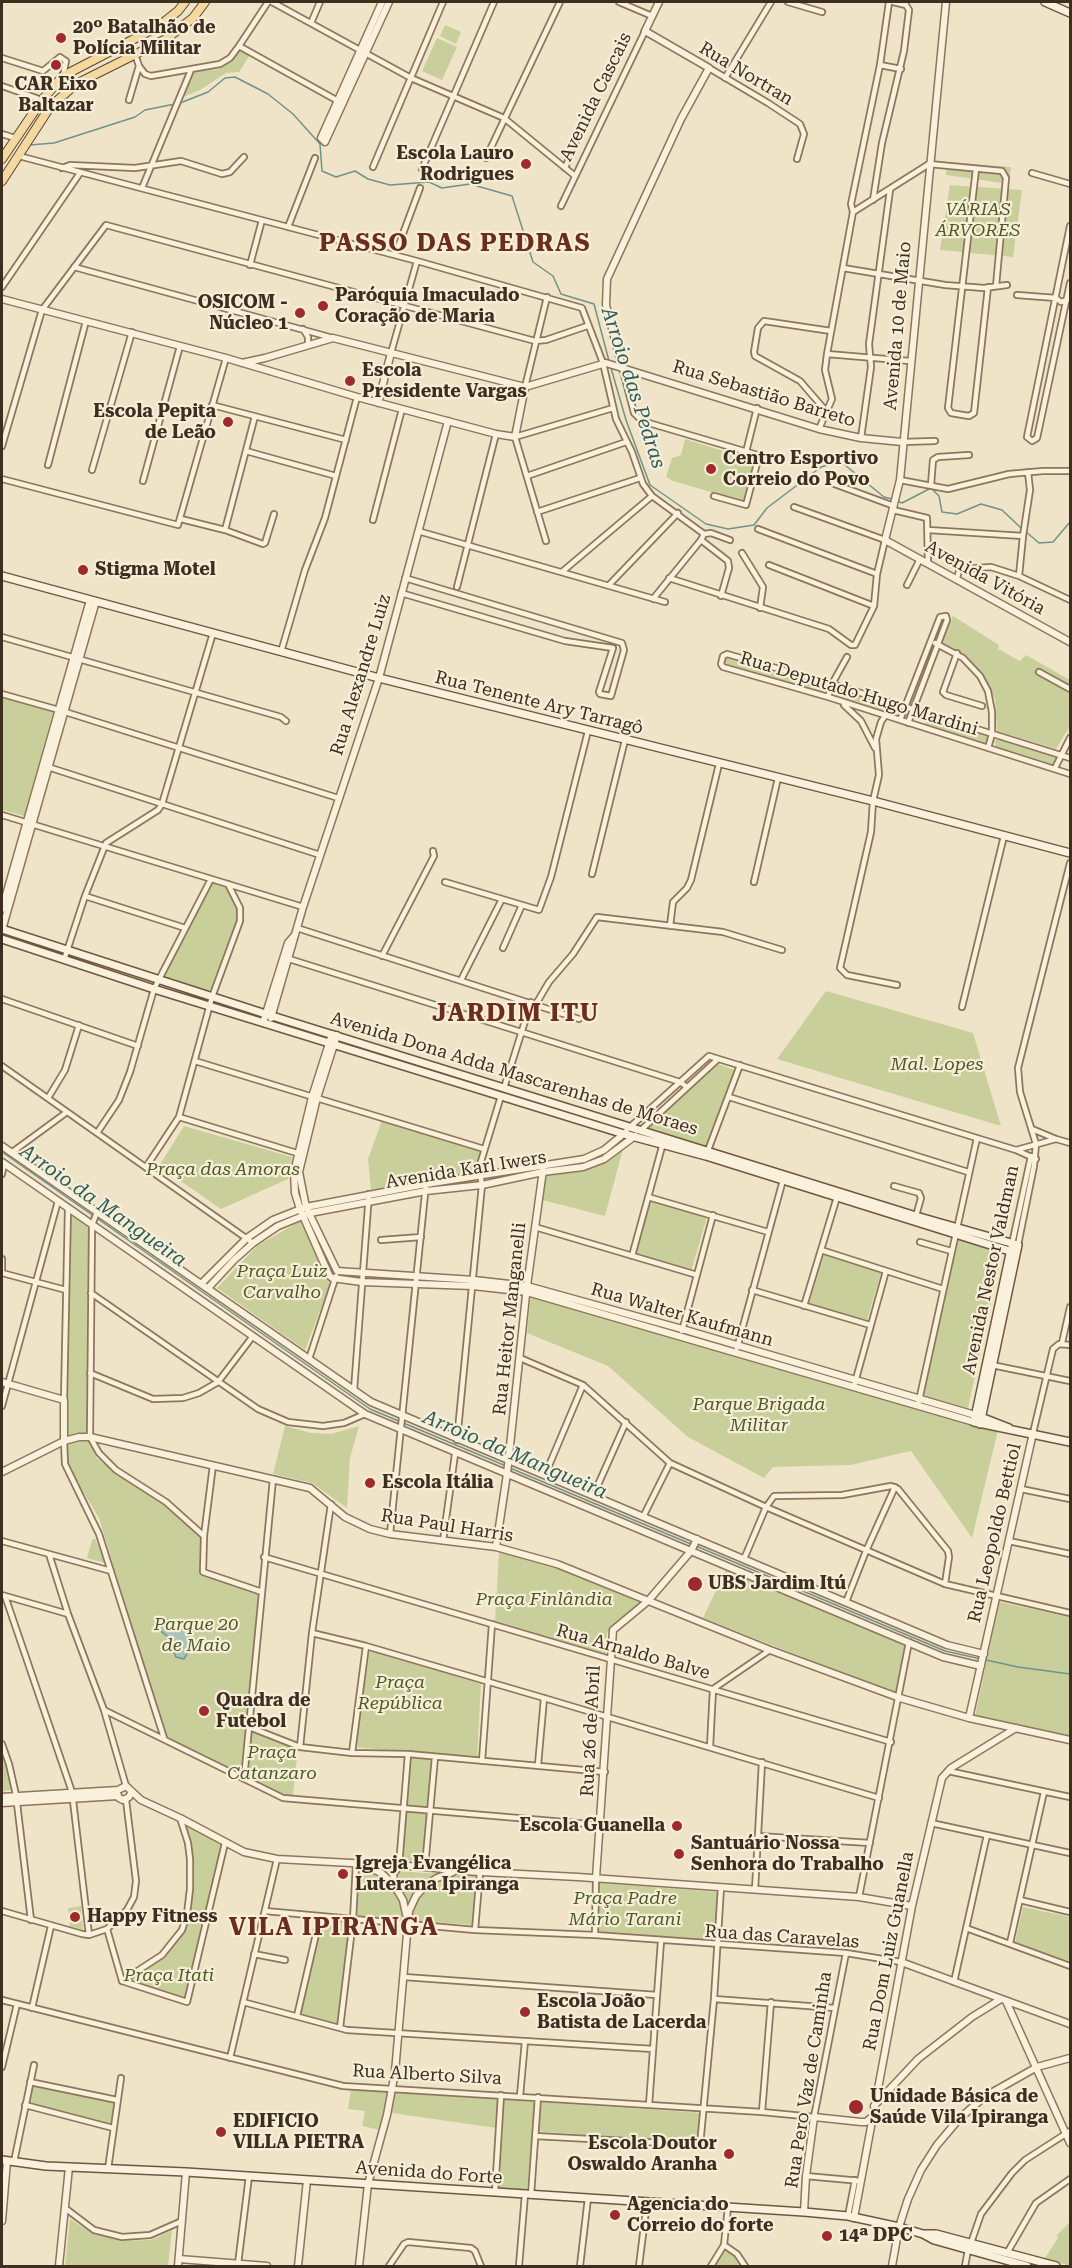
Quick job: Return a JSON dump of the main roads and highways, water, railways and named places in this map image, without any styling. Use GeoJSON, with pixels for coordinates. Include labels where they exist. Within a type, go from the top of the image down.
{"type":"FeatureCollection","features":[{"type":"Feature","properties":{"kind":"main road"},"geometry":{"type":"LineString","coordinates":[[4,155],[42,100],[63,76],[159,26],[178,11],[185,2]]}},
{"type":"Feature","properties":{"kind":"main road"},"geometry":{"type":"LineString","coordinates":[[2,181],[51,107],[76,84],[166,39],[193,18],[205,2]]}},
{"type":"Feature","properties":{"kind":"main road"},"geometry":{"type":"LineString","coordinates":[[1045,2],[1071,13]]}},
{"type":"Feature","properties":{"kind":"main road","name":"Rua Tenente Ary Tarragô"},"geometry":{"type":"LineString","coordinates":[[2,576],[379,678],[873,801],[1071,853]]}},
{"type":"Feature","properties":{"kind":"main road","name":"Avenida Dona Adda Mascarenhas de Moraes"},"geometry":{"type":"LineString","coordinates":[[2,930],[269,1015],[504,1086],[641,1130],[664,1140],[1014,1248]]}},
{"type":"Feature","properties":{"kind":"main road","name":"Avenida Dona Adda Mascarenhas de Moraes"},"geometry":{"type":"LineString","coordinates":[[2,939],[154,989],[624,1134],[664,1140]]}},
{"type":"Feature","properties":{"kind":"main road","name":"Avenida Dona Adda Mascarenhas de Moraes"},"geometry":{"type":"LineString","coordinates":[[838,1194],[916,1216],[956,1231]]}},
{"type":"Feature","properties":{"kind":"main road","name":"Avenida Nestor Valdman"},"geometry":{"type":"LineString","coordinates":[[978,1420],[992,1365],[1014,1248]]}},
{"type":"Feature","properties":{"kind":"main road","name":"Avenida Nestor Valdman"},"geometry":{"type":"LineString","coordinates":[[978,1420],[1014,1248]]}},
{"type":"Feature","properties":{"kind":"main road","name":"Rua Walter Kaufmann"},"geometry":{"type":"LineString","coordinates":[[978,1420],[1001,1429],[1033,1433],[1071,1442]]}},
{"type":"Feature","properties":{"kind":"main road","name":"Avenida do Forte"},"geometry":{"type":"LineString","coordinates":[[8,2161],[69,2167],[186,2172],[804,2212],[851,2217],[923,2234],[936,2234],[1006,2260]]}},
{"type":"Feature","properties":{"kind":"main road"},"geometry":{"type":"LineString","coordinates":[[1006,2260],[1027,2266]]}},
{"type":"Feature","properties":{"kind":"main road"},"geometry":{"type":"LineString","coordinates":[[1006,2260],[1056,2266]]}},
{"type":"Feature","properties":{"kind":"water"},"geometry":{"type":"Polygon","coordinates":[[[164,1619],[181,1623],[189,1632],[188,1652],[184,1659],[176,1657],[167,1636],[158,1629],[158,1623],[164,1619]]]}},
{"type":"Feature","properties":{"kind":"waterway","name":"Arroio das Pedras"},"geometry":{"type":"LineString","coordinates":[[180,103],[208,92],[225,78],[235,77],[268,94],[293,114],[320,144],[322,171],[336,177],[355,171],[368,179],[390,185],[429,182],[442,188],[470,184],[512,196],[533,262],[553,276],[561,294],[594,304],[609,361]]}},
{"type":"Feature","properties":{"kind":"waterway","name":"Arroio das Pedras"},"geometry":{"type":"LineString","coordinates":[[30,145],[54,143],[135,117],[145,110],[175,104]]}},
{"type":"Feature","properties":{"kind":"waterway","name":"Arroio das Pedras"},"geometry":{"type":"LineString","coordinates":[[611,368],[626,420],[650,485],[706,524],[728,529],[754,525],[767,508],[821,467],[840,461],[884,497],[892,499]]}},
{"type":"Feature","properties":{"kind":"waterway","name":"Arroio das Pedras"},"geometry":{"type":"LineString","coordinates":[[897,501],[902,503],[931,488],[939,496],[942,512],[957,514],[981,504],[1002,510],[1021,528]]}},
{"type":"Feature","properties":{"kind":"waterway","name":"Arroio das Pedras"},"geometry":{"type":"LineString","coordinates":[[1025,531],[1039,543],[1053,542],[1070,522]]}},
{"type":"Feature","properties":{"kind":"waterway","name":"Arroio da Mangueira"},"geometry":{"type":"LineString","coordinates":[[2,1152],[370,1409],[506,1466]]}},
{"type":"Feature","properties":{"kind":"waterway","name":"Arroio da Mangueira"},"geometry":{"type":"LineString","coordinates":[[510,1468],[691,1544]]}},
{"type":"Feature","properties":{"kind":"waterway","name":"Arroio da Mangueira"},"geometry":{"type":"LineString","coordinates":[[696,1546],[945,1651],[981,1659]]}},
{"type":"Feature","properties":{"kind":"waterway","name":"Arroio da Mangueira"},"geometry":{"type":"LineString","coordinates":[[986,1660],[1070,1674]]}},
{"type":"Feature","properties":{"kind":"place","name":"20º Batalhão de Polícia Militar"},"geometry":{"type":"Point","coordinates":[61,38]}},
{"type":"Feature","properties":{"kind":"place","name":"CAR Eixo Baltazar"},"geometry":{"type":"Point","coordinates":[56,65]}},
{"type":"Feature","properties":{"kind":"place","name":"Escola Lauro Rodrigues"},"geometry":{"type":"Point","coordinates":[526,164]}},
{"type":"Feature","properties":{"kind":"place","name":"Paróquia Imaculado Coração de Maria"},"geometry":{"type":"Point","coordinates":[323,306]}},
{"type":"Feature","properties":{"kind":"place","name":"OSICOM - Núcleo 1"},"geometry":{"type":"Point","coordinates":[300,313]}},
{"type":"Feature","properties":{"kind":"place","name":"Escola Presidente Vargas"},"geometry":{"type":"Point","coordinates":[350,381]}},
{"type":"Feature","properties":{"kind":"place","name":"Escola Pepita de Leão"},"geometry":{"type":"Point","coordinates":[228,422]}},
{"type":"Feature","properties":{"kind":"place","name":"Centro Esportivo Correio do Povo"},"geometry":{"type":"Point","coordinates":[711,469]}},
{"type":"Feature","properties":{"kind":"place","name":"Stigma Motel"},"geometry":{"type":"Point","coordinates":[83,570]}},
{"type":"Feature","properties":{"kind":"place","name":"Escola Itália"},"geometry":{"type":"Point","coordinates":[370,1483]}},
{"type":"Feature","properties":{"kind":"place","name":"UBS Jardim Itú"},"geometry":{"type":"Point","coordinates":[695,1584]}},
{"type":"Feature","properties":{"kind":"place","name":"Quadra de Futebol"},"geometry":{"type":"Point","coordinates":[204,1711]}},
{"type":"Feature","properties":{"kind":"place","name":"Escola Guanella"},"geometry":{"type":"Point","coordinates":[677,1826]}},
{"type":"Feature","properties":{"kind":"place","name":"Santuário Nossa Senhora do Trabalho"},"geometry":{"type":"Point","coordinates":[679,1854]}},
{"type":"Feature","properties":{"kind":"place","name":"Igreja Evangélica Luterana Ipiranga"},"geometry":{"type":"Point","coordinates":[343,1874]}},
{"type":"Feature","properties":{"kind":"place","name":"Happy Fitness"},"geometry":{"type":"Point","coordinates":[75,1917]}},
{"type":"Feature","properties":{"kind":"place","name":"Escola João Batista de Lacerda"},"geometry":{"type":"Point","coordinates":[525,2012]}},
{"type":"Feature","properties":{"kind":"place","name":"Unidade Básica de Saúde Vila Ipiranga"},"geometry":{"type":"Point","coordinates":[856,2107]}},
{"type":"Feature","properties":{"kind":"place","name":"EDIFICIO VILLA PIETRA"},"geometry":{"type":"Point","coordinates":[221,2132]}},
{"type":"Feature","properties":{"kind":"place","name":"Escola Doutor Oswaldo Aranha"},"geometry":{"type":"Point","coordinates":[729,2154]}},
{"type":"Feature","properties":{"kind":"place","name":"Agencia do Correio do forte"},"geometry":{"type":"Point","coordinates":[615,2215]}},
{"type":"Feature","properties":{"kind":"place","name":"14ª DPC"},"geometry":{"type":"Point","coordinates":[827,2236]}},
{"type":"Feature","properties":{"kind":"district","name":"PASSO DAS PEDRAS"},"geometry":{"type":"Point","coordinates":[455,244]}},
{"type":"Feature","properties":{"kind":"district","name":"JARDIM ITU"},"geometry":{"type":"Point","coordinates":[516,1014]}},
{"type":"Feature","properties":{"kind":"district","name":"VILA IPIRANGA"},"geometry":{"type":"Point","coordinates":[334,1928]}},
{"type":"Feature","properties":{"kind":"park label","name":"VÁRIAS ÁRVORES"},"geometry":{"type":"Point","coordinates":[978,220]}},
{"type":"Feature","properties":{"kind":"park label","name":"Mal. Lopes"},"geometry":{"type":"Point","coordinates":[937,1065]}},
{"type":"Feature","properties":{"kind":"park label","name":"Praça das Amoras"},"geometry":{"type":"Point","coordinates":[223,1170]}},
{"type":"Feature","properties":{"kind":"park label","name":"Praça Luiz Carvalho"},"geometry":{"type":"Point","coordinates":[282,1282]}},
{"type":"Feature","properties":{"kind":"park label","name":"Parque Brigada Militar"},"geometry":{"type":"Point","coordinates":[759,1415]}},
{"type":"Feature","properties":{"kind":"park label","name":"Praça Finlândia"},"geometry":{"type":"Point","coordinates":[544,1600]}},
{"type":"Feature","properties":{"kind":"park label","name":"Parque 20 de Maio"},"geometry":{"type":"Point","coordinates":[196,1635]}},
{"type":"Feature","properties":{"kind":"park label","name":"Praça República"},"geometry":{"type":"Point","coordinates":[400,1693]}},
{"type":"Feature","properties":{"kind":"park label","name":"Praça Catanzaro"},"geometry":{"type":"Point","coordinates":[272,1763]}},
{"type":"Feature","properties":{"kind":"park label","name":"Praça Padre Mário Tarani"},"geometry":{"type":"Point","coordinates":[625,1909]}},
{"type":"Feature","properties":{"kind":"park label","name":"Praça Itati"},"geometry":{"type":"Point","coordinates":[169,1976]}}]}
